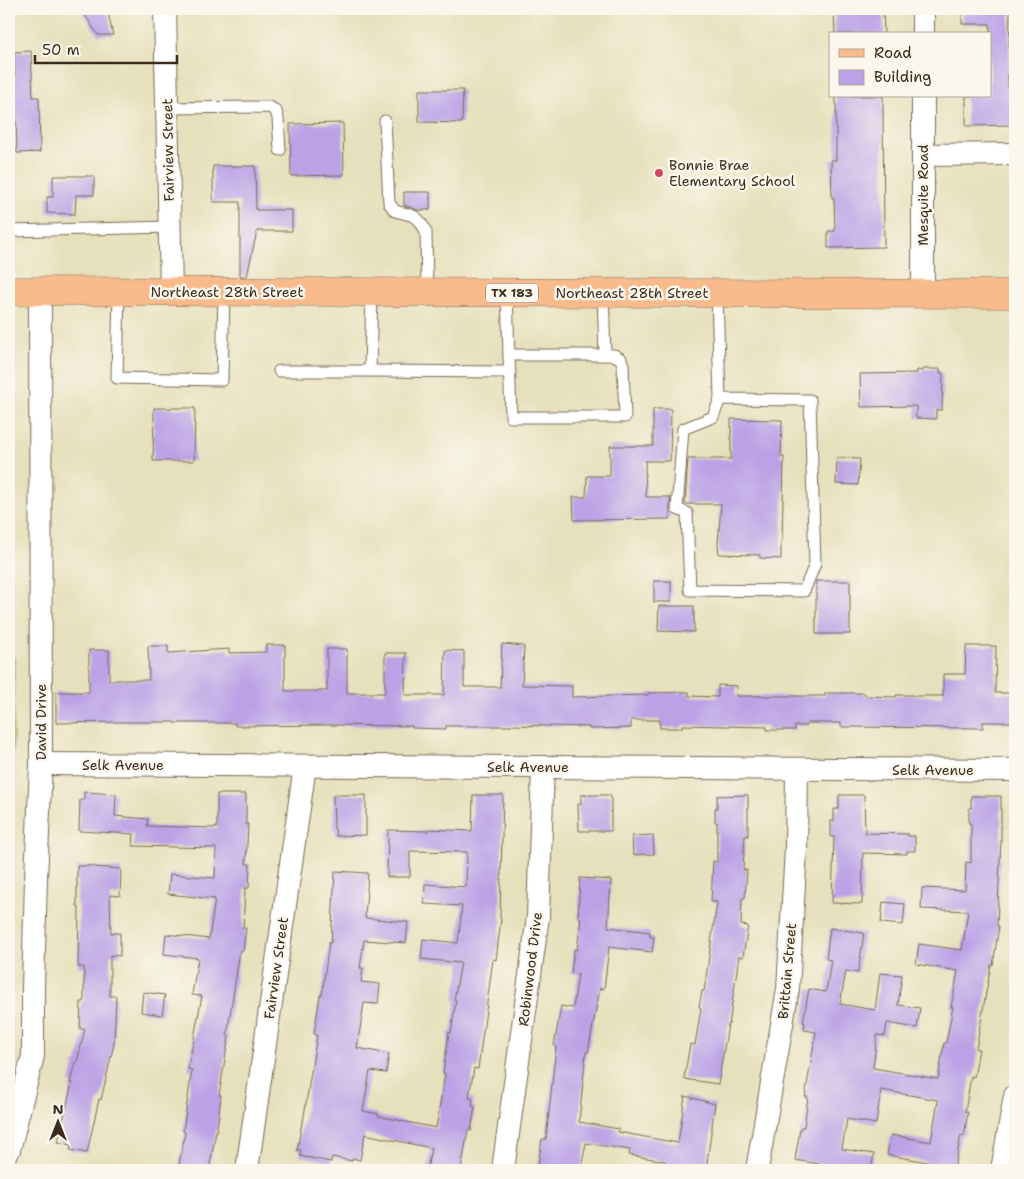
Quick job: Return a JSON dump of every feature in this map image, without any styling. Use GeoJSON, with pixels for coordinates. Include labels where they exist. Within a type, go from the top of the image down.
{"type":"FeatureCollection","features":[{"type":"Feature","properties":{"kind":"main road","name":"Northeast 28th Street"},"geometry":{"type":"LineString","coordinates":[[9,291],[1015,294]]}},
{"type":"Feature","properties":{"kind":"street","name":"Fairview Street"},"geometry":{"type":"LineString","coordinates":[[165,9],[171,292]]}},
{"type":"Feature","properties":{"kind":"street"},"geometry":{"type":"LineString","coordinates":[[923,9],[923,32]]}},
{"type":"Feature","properties":{"kind":"street","name":"Mesquite Road"},"geometry":{"type":"LineString","coordinates":[[923,98],[923,294]]}},
{"type":"Feature","properties":{"kind":"street"},"geometry":{"type":"LineString","coordinates":[[923,155],[1015,154]]}},
{"type":"Feature","properties":{"kind":"street","name":"David Drive"},"geometry":{"type":"LineString","coordinates":[[9,1150],[33,1056],[33,987],[41,764],[40,291]]}},
{"type":"Feature","properties":{"kind":"street","name":"Selk Avenue"},"geometry":{"type":"LineString","coordinates":[[41,764],[1015,770]]}},
{"type":"Feature","properties":{"kind":"street","name":"Fairview Street"},"geometry":{"type":"LineString","coordinates":[[248,1170],[305,766]]}},
{"type":"Feature","properties":{"kind":"street","name":"Robinwood Drive"},"geometry":{"type":"LineString","coordinates":[[503,1170],[538,917],[543,767]]}},
{"type":"Feature","properties":{"kind":"street","name":"Brittain Street"},"geometry":{"type":"LineString","coordinates":[[757,1170],[788,989],[796,849],[797,769]]}},
{"type":"Feature","properties":{"kind":"street"},"geometry":{"type":"LineString","coordinates":[[1002,1170],[1015,1096]]}},
{"type":"Feature","properties":{"kind":"lane"},"geometry":{"type":"LineString","coordinates":[[167,108],[269,108],[276,111],[278,118],[280,150]]}},
{"type":"Feature","properties":{"kind":"lane"},"geometry":{"type":"LineString","coordinates":[[385,121],[390,203],[394,211],[416,217],[426,232],[427,292]]}},
{"type":"Feature","properties":{"kind":"lane"},"geometry":{"type":"LineString","coordinates":[[9,231],[169,227]]}},
{"type":"Feature","properties":{"kind":"lane"},"geometry":{"type":"LineString","coordinates":[[119,292],[117,378],[222,380],[224,292]]}},
{"type":"Feature","properties":{"kind":"lane"},"geometry":{"type":"LineString","coordinates":[[370,371],[372,292]]}},
{"type":"Feature","properties":{"kind":"lane"},"geometry":{"type":"LineString","coordinates":[[507,292],[509,355],[510,372],[511,417],[625,417],[623,366],[621,359],[614,355],[509,355]]}},
{"type":"Feature","properties":{"kind":"lane"},"geometry":{"type":"LineString","coordinates":[[603,292],[605,355]]}},
{"type":"Feature","properties":{"kind":"lane"},"geometry":{"type":"LineString","coordinates":[[717,293],[720,399],[712,417],[683,430],[678,509],[687,514],[690,590],[804,591],[815,564],[810,400],[720,399]]}},
{"type":"Feature","properties":{"kind":"lane"},"geometry":{"type":"LineString","coordinates":[[279,371],[510,372]]}},
{"type":"Feature","properties":{"kind":"green space"},"geometry":{"type":"Polygon","coordinates":[[[9,657],[14,657],[9,996],[9,657]]]}},
{"type":"Feature","properties":{"kind":"building"},"geometry":{"type":"Polygon","coordinates":[[[81,9],[107,9],[113,35],[98,35],[81,9]]]}},
{"type":"Feature","properties":{"kind":"building"},"geometry":{"type":"Polygon","coordinates":[[[962,9],[1010,9],[1009,58],[1015,58],[1015,75],[1008,75],[1009,106],[1015,106],[1015,125],[966,126],[966,98],[992,98],[992,32],[990,32],[990,24],[962,24],[962,9]]]}},
{"type":"Feature","properties":{"kind":"building"},"geometry":{"type":"Polygon","coordinates":[[[883,10],[884,32],[835,32],[834,11],[883,10]]]}},
{"type":"Feature","properties":{"kind":"building"},"geometry":{"type":"Polygon","coordinates":[[[31,51],[33,97],[39,97],[40,152],[17,153],[14,52],[31,51]]]}},
{"type":"Feature","properties":{"kind":"building"},"geometry":{"type":"Polygon","coordinates":[[[419,90],[463,90],[462,123],[419,122],[419,90]]]}},
{"type":"Feature","properties":{"kind":"building"},"geometry":{"type":"Polygon","coordinates":[[[836,98],[883,98],[884,247],[828,248],[828,231],[835,231],[831,160],[836,160],[836,98]]]}},
{"type":"Feature","properties":{"kind":"building"},"geometry":{"type":"Polygon","coordinates":[[[343,123],[344,175],[291,176],[290,124],[343,123]]]}},
{"type":"Feature","properties":{"kind":"building"},"geometry":{"type":"Polygon","coordinates":[[[213,166],[255,166],[256,210],[292,210],[292,231],[257,231],[247,276],[240,276],[240,202],[213,202],[213,166]]]}},
{"type":"Feature","properties":{"kind":"building"},"geometry":{"type":"Polygon","coordinates":[[[53,176],[94,176],[94,195],[76,195],[75,214],[47,213],[47,197],[53,197],[53,176]]]}},
{"type":"Feature","properties":{"kind":"building"},"geometry":{"type":"Polygon","coordinates":[[[404,192],[430,192],[430,210],[418,210],[404,205],[404,192]]]}},
{"type":"Feature","properties":{"kind":"building"},"geometry":{"type":"Polygon","coordinates":[[[923,369],[940,369],[940,373],[943,373],[942,410],[936,410],[936,419],[916,418],[916,406],[861,407],[860,374],[917,373],[917,370],[923,371],[923,369]]]}},
{"type":"Feature","properties":{"kind":"building"},"geometry":{"type":"Polygon","coordinates":[[[154,408],[195,408],[194,461],[153,461],[154,408]]]}},
{"type":"Feature","properties":{"kind":"building"},"geometry":{"type":"Polygon","coordinates":[[[653,409],[671,409],[670,461],[645,461],[646,497],[670,497],[670,519],[574,520],[573,497],[586,497],[587,476],[610,476],[610,446],[653,446],[653,409]]]}},
{"type":"Feature","properties":{"kind":"building"},"geometry":{"type":"Polygon","coordinates":[[[731,419],[782,420],[781,457],[784,457],[781,559],[760,558],[760,555],[719,554],[721,504],[685,504],[688,459],[731,459],[731,419]]]}},
{"type":"Feature","properties":{"kind":"building"},"geometry":{"type":"Polygon","coordinates":[[[837,458],[860,459],[858,485],[836,484],[837,458]]]}},
{"type":"Feature","properties":{"kind":"building"},"geometry":{"type":"Polygon","coordinates":[[[654,581],[671,581],[671,602],[654,602],[654,581]]]}},
{"type":"Feature","properties":{"kind":"building"},"geometry":{"type":"Polygon","coordinates":[[[816,581],[850,581],[850,634],[816,634],[816,581]]]}},
{"type":"Feature","properties":{"kind":"building"},"geometry":{"type":"Polygon","coordinates":[[[659,606],[694,606],[694,632],[658,631],[659,606]]]}},
{"type":"Feature","properties":{"kind":"building"},"geometry":{"type":"Polygon","coordinates":[[[502,644],[524,646],[522,685],[572,686],[572,697],[689,692],[689,696],[718,697],[718,685],[737,686],[736,696],[825,696],[825,693],[865,693],[865,696],[943,696],[943,674],[965,674],[966,646],[996,646],[995,693],[1015,693],[1015,722],[983,722],[983,728],[841,727],[841,723],[807,723],[807,726],[795,726],[795,730],[767,730],[767,727],[682,725],[682,728],[660,728],[660,720],[631,720],[631,728],[589,729],[589,727],[511,725],[446,726],[446,729],[412,728],[412,726],[235,726],[235,723],[174,722],[56,723],[56,692],[89,692],[89,650],[109,650],[109,680],[149,680],[148,646],[168,646],[168,653],[229,649],[229,653],[266,652],[266,645],[285,645],[285,691],[327,691],[327,649],[347,649],[347,693],[385,693],[385,653],[406,653],[405,695],[444,695],[445,650],[464,651],[464,687],[500,687],[502,644]]]}},
{"type":"Feature","properties":{"kind":"building"},"geometry":{"type":"Polygon","coordinates":[[[84,792],[116,794],[115,816],[148,819],[147,826],[217,828],[217,794],[246,794],[246,824],[248,824],[246,864],[250,864],[249,888],[245,888],[243,928],[246,928],[243,951],[240,951],[227,1035],[229,1035],[219,1095],[221,1095],[218,1121],[209,1170],[178,1170],[185,1132],[183,1131],[192,1070],[188,1069],[202,996],[192,995],[198,958],[164,954],[166,934],[209,939],[215,899],[168,894],[170,874],[215,878],[216,848],[133,846],[134,834],[79,831],[80,800],[84,800],[84,792]]]}},
{"type":"Feature","properties":{"kind":"building"},"geometry":{"type":"Polygon","coordinates":[[[333,795],[366,795],[366,835],[336,836],[333,795]]]}},
{"type":"Feature","properties":{"kind":"building"},"geometry":{"type":"Polygon","coordinates":[[[473,795],[503,795],[501,919],[496,960],[493,959],[478,1069],[474,1068],[469,1098],[473,1099],[472,1106],[475,1107],[471,1131],[468,1130],[461,1170],[427,1170],[431,1148],[365,1134],[360,1160],[353,1158],[352,1161],[332,1157],[331,1162],[300,1156],[301,1150],[297,1150],[317,1035],[314,1034],[320,995],[322,995],[329,942],[331,943],[335,871],[368,873],[365,918],[408,922],[406,943],[364,940],[360,968],[363,968],[361,982],[380,984],[378,1004],[364,1003],[357,1048],[389,1054],[386,1073],[370,1071],[363,1111],[436,1128],[445,1074],[443,1073],[449,1032],[451,1033],[456,1000],[454,1000],[461,963],[421,959],[423,939],[458,943],[462,906],[424,904],[425,884],[466,887],[467,852],[410,851],[410,877],[387,877],[388,830],[472,831],[473,795]]]}},
{"type":"Feature","properties":{"kind":"building"},"geometry":{"type":"Polygon","coordinates":[[[581,795],[611,795],[611,831],[579,831],[578,804],[581,804],[581,795]]]}},
{"type":"Feature","properties":{"kind":"building"},"geometry":{"type":"Polygon","coordinates":[[[748,795],[748,836],[745,836],[743,870],[747,870],[745,898],[742,898],[741,925],[748,926],[743,957],[739,956],[718,1084],[684,1079],[690,1044],[695,1045],[701,1008],[699,1007],[702,991],[704,991],[717,902],[711,902],[713,861],[717,862],[715,808],[717,808],[717,796],[748,795]]]}},
{"type":"Feature","properties":{"kind":"building"},"geometry":{"type":"Polygon","coordinates":[[[839,795],[864,795],[865,833],[908,834],[908,836],[915,836],[915,851],[907,851],[907,854],[863,853],[862,904],[832,903],[834,837],[831,837],[831,821],[834,821],[834,809],[839,809],[839,795]]]}},
{"type":"Feature","properties":{"kind":"building"},"geometry":{"type":"Polygon","coordinates":[[[971,796],[1001,796],[997,926],[999,926],[976,1049],[979,1049],[974,1077],[971,1076],[965,1112],[968,1112],[964,1136],[961,1135],[954,1170],[927,1170],[928,1162],[887,1155],[891,1135],[931,1142],[938,1100],[881,1090],[876,1124],[847,1119],[842,1149],[874,1154],[871,1170],[848,1170],[795,1160],[800,1129],[804,1127],[808,1097],[805,1097],[816,1032],[804,1030],[805,1023],[803,1022],[809,989],[826,992],[831,960],[826,959],[830,928],[864,933],[858,973],[846,971],[840,1004],[875,1010],[880,973],[902,975],[898,1005],[920,1008],[917,1028],[887,1023],[885,1036],[877,1035],[873,1068],[938,1079],[953,1007],[951,1007],[958,971],[916,964],[919,944],[962,950],[968,911],[921,909],[922,888],[965,890],[966,862],[971,863],[969,808],[971,808],[971,796]]]}},
{"type":"Feature","properties":{"kind":"building"},"geometry":{"type":"Polygon","coordinates":[[[653,835],[654,854],[633,855],[632,836],[653,835]]]}},
{"type":"Feature","properties":{"kind":"building"},"geometry":{"type":"Polygon","coordinates":[[[77,866],[121,869],[120,896],[110,895],[111,933],[120,933],[120,956],[110,955],[110,996],[116,996],[114,1044],[87,1153],[70,1150],[71,1145],[58,1142],[75,1062],[77,1062],[85,1029],[80,1029],[81,1002],[84,1002],[84,967],[78,967],[79,907],[77,906],[77,866]]]}},
{"type":"Feature","properties":{"kind":"building"},"geometry":{"type":"Polygon","coordinates":[[[580,878],[611,880],[608,927],[650,932],[650,937],[654,937],[652,952],[609,947],[604,989],[600,988],[588,1052],[586,1052],[579,1122],[619,1129],[618,1132],[678,1143],[685,1096],[715,1104],[706,1170],[664,1170],[665,1161],[629,1155],[630,1150],[586,1143],[581,1169],[541,1170],[541,1165],[538,1165],[542,1139],[546,1139],[556,1047],[554,1046],[561,1006],[573,1008],[578,974],[571,973],[574,949],[577,950],[581,918],[578,918],[580,878]]]}},
{"type":"Feature","properties":{"kind":"building"},"geometry":{"type":"Polygon","coordinates":[[[883,902],[905,904],[903,925],[881,923],[883,902]]]}},
{"type":"Feature","properties":{"kind":"building"},"geometry":{"type":"Polygon","coordinates":[[[143,992],[165,995],[162,1015],[141,1012],[143,992]]]}},
{"type":"Feature","properties":{"kind":"place","name":"Bonnie Brae Elementary School"},"geometry":{"type":"Point","coordinates":[659,173]}}]}
